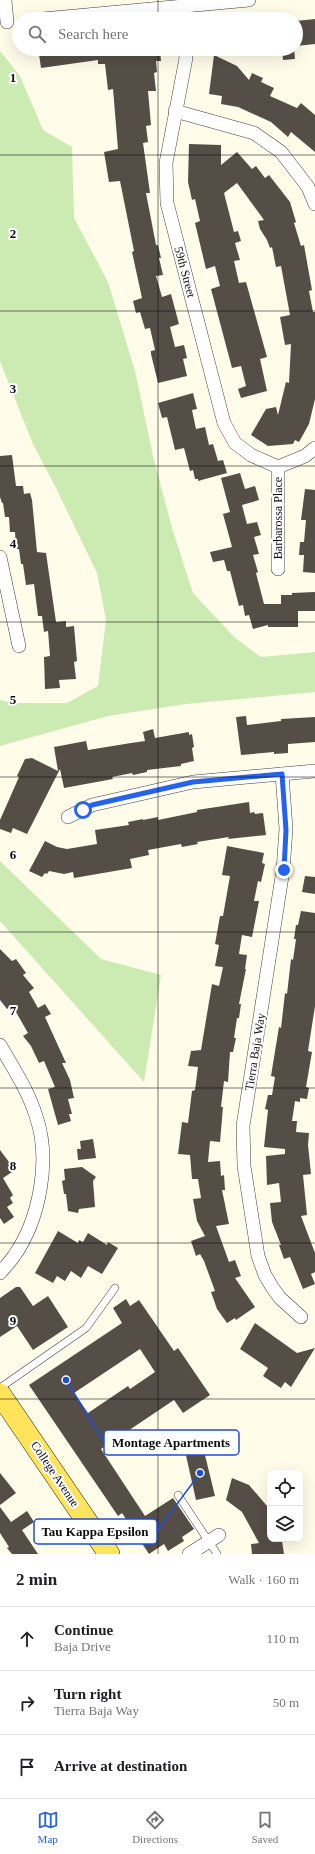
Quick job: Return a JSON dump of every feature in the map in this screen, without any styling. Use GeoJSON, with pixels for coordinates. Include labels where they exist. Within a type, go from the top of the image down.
{"type":"FeatureCollection","features":[{"type":"Feature","properties":{"kind":"main road","name":"College Avenue"},"geometry":{"type":"LineString","coordinates":[[0,1394],[107,1553]]}},
{"type":"Feature","properties":{"kind":"street"},"geometry":{"type":"LineString","coordinates":[[5,0],[9,22]]}},
{"type":"Feature","properties":{"kind":"street"},"geometry":{"type":"LineString","coordinates":[[140,12],[181,9],[249,0]]}},
{"type":"Feature","properties":{"kind":"street","name":"59th Street"},"geometry":{"type":"LineString","coordinates":[[186,56],[166,163],[167,203],[224,423],[235,443],[251,455],[278,467]]}},
{"type":"Feature","properties":{"kind":"street"},"geometry":{"type":"LineString","coordinates":[[175,111],[254,133],[281,152],[308,187],[315,204]]}},
{"type":"Feature","properties":{"kind":"street"},"geometry":{"type":"LineString","coordinates":[[278,467],[305,456],[315,448]]}},
{"type":"Feature","properties":{"kind":"street","name":"Barbarossa Place"},"geometry":{"type":"LineString","coordinates":[[278,467],[278,569]]}},
{"type":"Feature","properties":{"kind":"street"},"geometry":{"type":"LineString","coordinates":[[0,558],[18,646]]}},
{"type":"Feature","properties":{"kind":"street"},"geometry":{"type":"LineString","coordinates":[[68,817],[92,805],[193,782],[315,770]]}},
{"type":"Feature","properties":{"kind":"street","name":"Tierra Baja Way"},"geometry":{"type":"LineString","coordinates":[[282,774],[286,830],[284,870],[243,1126],[244,1166],[256,1246],[261,1266],[272,1287],[280,1298],[301,1317]]}},
{"type":"Feature","properties":{"kind":"street"},"geometry":{"type":"LineString","coordinates":[[0,1045],[28,1093],[35,1111],[44,1160],[38,1202],[27,1234],[14,1257],[0,1272]]}},
{"type":"Feature","properties":{"kind":"street"},"geometry":{"type":"LineString","coordinates":[[189,1554],[214,1538]]}},
{"type":"Feature","properties":{"kind":"lane"},"geometry":{"type":"LineString","coordinates":[[0,1388],[86,1328],[115,1288]]}},
{"type":"Feature","properties":{"kind":"lane"},"geometry":{"type":"LineString","coordinates":[[178,1495],[214,1538],[217,1554]]}},
{"type":"Feature","properties":{"kind":"green space"},"geometry":{"type":"Polygon","coordinates":[[[0,51],[20,76],[43,130],[72,147],[74,218],[108,282],[135,371],[153,456],[172,528],[193,593],[235,638],[261,657],[315,652],[315,692],[186,704],[108,716],[0,746],[0,700],[13,703],[67,703],[98,686],[106,620],[97,573],[33,444],[0,361],[0,51]]]}},
{"type":"Feature","properties":{"kind":"green space"},"geometry":{"type":"Polygon","coordinates":[[[0,861],[101,959],[161,975],[144,1082],[0,921],[0,861]]]}},
{"type":"Feature","properties":{"kind":"building"},"geometry":{"type":"Polygon","coordinates":[[[315,19],[315,44],[303,45],[303,20],[315,19]]]}},
{"type":"Feature","properties":{"kind":"building"},"geometry":{"type":"Polygon","coordinates":[[[39,56],[161,56],[161,61],[156,61],[157,72],[154,73],[156,91],[148,91],[151,125],[146,126],[148,142],[143,143],[150,193],[146,193],[156,245],[158,245],[161,258],[159,258],[163,275],[156,276],[162,297],[171,294],[179,324],[170,327],[175,347],[184,345],[187,358],[183,359],[187,376],[158,383],[151,354],[151,351],[155,350],[150,328],[145,329],[140,312],[136,313],[133,301],[142,298],[132,252],[134,251],[120,181],[109,182],[104,152],[118,149],[113,89],[108,90],[105,64],[98,64],[98,60],[41,68],[39,56]]]}},
{"type":"Feature","properties":{"kind":"building"},"geometry":{"type":"Polygon","coordinates":[[[214,56],[237,66],[249,80],[252,73],[263,78],[261,82],[274,88],[270,96],[297,108],[301,103],[315,115],[315,152],[291,132],[288,137],[271,122],[238,107],[221,104],[222,96],[209,94],[214,56]]]}},
{"type":"Feature","properties":{"kind":"building"},"geometry":{"type":"Polygon","coordinates":[[[283,56],[295,56],[295,59],[283,60],[283,56]]]}},
{"type":"Feature","properties":{"kind":"building"},"geometry":{"type":"Polygon","coordinates":[[[189,144],[221,145],[221,165],[237,152],[252,169],[256,166],[265,178],[269,175],[290,202],[296,222],[294,223],[301,246],[304,245],[312,290],[309,291],[313,312],[315,312],[315,399],[309,424],[299,442],[295,440],[293,444],[268,446],[251,435],[266,409],[276,407],[278,415],[286,382],[289,383],[291,344],[285,345],[280,317],[290,315],[281,266],[276,267],[272,247],[270,248],[260,229],[258,221],[264,220],[237,183],[224,193],[234,232],[238,231],[241,241],[235,243],[240,260],[234,261],[239,283],[246,282],[267,357],[260,359],[267,391],[241,398],[238,389],[246,386],[241,366],[232,368],[211,289],[220,286],[215,266],[206,269],[195,223],[200,221],[195,199],[192,200],[188,182],[189,144]]]}},
{"type":"Feature","properties":{"kind":"building"},"geometry":{"type":"Polygon","coordinates":[[[193,393],[197,409],[192,410],[196,429],[205,427],[209,445],[213,444],[218,461],[223,460],[227,473],[198,481],[198,479],[195,479],[193,470],[190,471],[184,448],[175,450],[167,417],[162,418],[158,403],[193,393]]]}},
{"type":"Feature","properties":{"kind":"building"},"geometry":{"type":"Polygon","coordinates":[[[12,455],[16,486],[23,486],[24,494],[30,493],[32,500],[37,552],[46,553],[56,622],[66,621],[66,627],[74,626],[77,661],[74,662],[76,679],[59,680],[60,688],[45,689],[44,657],[50,656],[48,631],[44,632],[42,616],[38,616],[34,584],[26,585],[19,549],[16,549],[15,532],[10,532],[9,517],[5,517],[3,503],[0,497],[0,456],[12,455]]]}},
{"type":"Feature","properties":{"kind":"building"},"geometry":{"type":"Polygon","coordinates":[[[240,473],[245,489],[255,486],[259,500],[242,505],[247,524],[257,522],[261,535],[254,537],[259,554],[253,555],[264,604],[281,604],[281,595],[315,592],[315,611],[298,611],[298,627],[268,627],[268,625],[253,629],[249,615],[245,616],[243,605],[239,606],[230,571],[227,571],[224,560],[213,562],[210,552],[232,547],[223,514],[230,512],[221,478],[240,473]]]}},
{"type":"Feature","properties":{"kind":"building"},"geometry":{"type":"Polygon","coordinates":[[[305,489],[315,490],[315,573],[303,572],[304,555],[299,555],[300,542],[304,542],[306,520],[301,520],[305,489]]]}},
{"type":"Feature","properties":{"kind":"building"},"geometry":{"type":"Polygon","coordinates":[[[246,716],[247,725],[281,721],[281,719],[315,717],[315,742],[288,744],[288,753],[274,754],[274,752],[241,755],[236,717],[246,716]]]}},
{"type":"Feature","properties":{"kind":"building"},"geometry":{"type":"Polygon","coordinates":[[[153,729],[155,738],[189,732],[189,735],[192,734],[194,761],[181,764],[181,766],[147,770],[147,772],[133,775],[132,773],[112,777],[113,779],[64,788],[60,769],[27,834],[13,828],[11,833],[0,829],[0,820],[19,777],[17,776],[25,759],[32,758],[58,771],[54,747],[86,741],[88,750],[145,741],[143,732],[153,729]]]}},
{"type":"Feature","properties":{"kind":"building"},"geometry":{"type":"Polygon","coordinates":[[[249,802],[250,813],[263,813],[266,835],[228,839],[229,837],[197,842],[198,844],[182,847],[181,844],[148,850],[149,855],[130,859],[132,868],[74,878],[73,872],[64,874],[49,871],[42,877],[29,871],[45,841],[57,847],[67,849],[97,844],[95,830],[129,825],[128,822],[143,819],[158,817],[158,820],[197,812],[197,810],[249,802]]]}},
{"type":"Feature","properties":{"kind":"building"},"geometry":{"type":"Polygon","coordinates":[[[227,846],[264,853],[262,863],[265,864],[261,882],[258,881],[254,901],[259,901],[252,937],[242,935],[239,954],[247,955],[246,969],[239,1004],[241,1004],[239,1018],[237,1018],[234,1038],[236,1038],[233,1052],[230,1052],[228,1082],[224,1081],[221,1107],[223,1107],[220,1142],[210,1141],[208,1162],[220,1161],[221,1176],[224,1175],[225,1190],[222,1190],[229,1224],[216,1226],[229,1262],[235,1260],[241,1276],[235,1278],[255,1307],[236,1320],[235,1318],[227,1323],[217,1309],[211,1292],[215,1291],[204,1261],[200,1254],[196,1256],[191,1241],[205,1236],[197,1221],[193,1199],[201,1198],[198,1179],[192,1179],[190,1155],[178,1154],[182,1122],[188,1123],[192,1091],[195,1090],[198,1067],[188,1066],[191,1051],[201,1050],[212,984],[219,986],[223,967],[215,966],[219,945],[215,944],[220,916],[223,916],[230,876],[222,875],[227,846]]]}},
{"type":"Feature","properties":{"kind":"building"},"geometry":{"type":"Polygon","coordinates":[[[305,876],[315,877],[315,894],[302,892],[305,876]]]}},
{"type":"Feature","properties":{"kind":"building"},"geometry":{"type":"Polygon","coordinates":[[[301,911],[315,913],[315,1006],[308,1051],[312,1052],[306,1087],[309,1088],[307,1099],[300,1098],[300,1102],[295,1101],[292,1121],[297,1121],[296,1132],[309,1133],[308,1145],[311,1174],[303,1175],[307,1215],[301,1216],[315,1253],[315,1272],[311,1274],[315,1284],[303,1289],[290,1257],[284,1259],[279,1245],[281,1245],[272,1222],[270,1203],[281,1202],[279,1183],[267,1185],[266,1156],[285,1154],[285,1149],[264,1147],[268,1110],[265,1109],[268,1095],[272,1095],[275,1077],[271,1076],[279,1027],[281,1028],[285,993],[287,994],[291,959],[293,960],[296,925],[298,925],[301,911]]]}},
{"type":"Feature","properties":{"kind":"building"},"geometry":{"type":"Polygon","coordinates":[[[0,949],[12,961],[16,959],[26,973],[23,975],[34,988],[29,992],[38,1008],[45,1004],[51,1014],[45,1017],[66,1063],[62,1063],[70,1080],[74,1098],[68,1099],[72,1114],[69,1114],[71,1121],[58,1125],[48,1089],[55,1087],[44,1061],[39,1063],[31,1046],[23,1036],[28,1033],[12,1005],[7,1009],[0,1000],[0,949]]]}},
{"type":"Feature","properties":{"kind":"building"},"geometry":{"type":"Polygon","coordinates":[[[93,1139],[96,1158],[78,1160],[77,1149],[81,1149],[80,1141],[93,1139]]]}},
{"type":"Feature","properties":{"kind":"building"},"geometry":{"type":"Polygon","coordinates":[[[0,1150],[15,1170],[3,1178],[13,1195],[10,1198],[13,1203],[7,1207],[14,1217],[4,1224],[0,1218],[0,1150]]]}},
{"type":"Feature","properties":{"kind":"building"},"geometry":{"type":"Polygon","coordinates":[[[82,1167],[96,1177],[93,1181],[95,1207],[79,1209],[78,1213],[68,1211],[66,1194],[64,1194],[62,1181],[65,1180],[64,1169],[82,1167]]]}},
{"type":"Feature","properties":{"kind":"building"},"geometry":{"type":"Polygon","coordinates":[[[58,1231],[78,1243],[79,1240],[83,1242],[88,1233],[107,1245],[108,1242],[118,1248],[102,1274],[88,1266],[81,1278],[71,1271],[65,1281],[57,1276],[53,1283],[35,1273],[58,1231]]]}},
{"type":"Feature","properties":{"kind":"building"},"geometry":{"type":"Polygon","coordinates":[[[16,1287],[20,1287],[33,1306],[48,1296],[68,1327],[33,1350],[17,1326],[0,1337],[0,1298],[16,1287]]]}},
{"type":"Feature","properties":{"kind":"building"},"geometry":{"type":"Polygon","coordinates":[[[126,1299],[130,1306],[139,1300],[174,1351],[178,1348],[210,1395],[183,1413],[174,1400],[101,1449],[145,1516],[173,1498],[194,1529],[182,1537],[184,1541],[168,1551],[164,1544],[149,1554],[122,1513],[118,1516],[29,1385],[122,1323],[113,1308],[126,1299]],[[140,1349],[74,1393],[88,1413],[128,1386],[130,1389],[155,1372],[140,1349]]]}},
{"type":"Feature","properties":{"kind":"building"},"geometry":{"type":"Polygon","coordinates":[[[255,1323],[297,1353],[315,1348],[291,1387],[285,1382],[281,1388],[263,1376],[268,1368],[240,1349],[255,1323]]]}},
{"type":"Feature","properties":{"kind":"building"},"geometry":{"type":"Polygon","coordinates":[[[203,1447],[215,1496],[196,1500],[185,1451],[203,1447]]]}},
{"type":"Feature","properties":{"kind":"building"},"geometry":{"type":"Polygon","coordinates":[[[0,1473],[16,1493],[0,1505],[0,1473]]]}},
{"type":"Feature","properties":{"kind":"building"},"geometry":{"type":"Polygon","coordinates":[[[232,1478],[249,1485],[267,1506],[267,1542],[282,1542],[284,1554],[252,1554],[251,1544],[259,1543],[242,1512],[226,1500],[232,1478]]]}},
{"type":"Feature","properties":{"kind":"building"},"geometry":{"type":"Polygon","coordinates":[[[0,1507],[11,1522],[27,1511],[34,1522],[22,1530],[38,1554],[12,1554],[7,1548],[9,1547],[0,1533],[0,1507]]]}},
{"type":"Feature","properties":{"kind":"place","name":"Montage Apartments"},"geometry":{"type":"Point","coordinates":[66,1380]}},
{"type":"Feature","properties":{"kind":"place","name":"Tau Kappa Epsilon"},"geometry":{"type":"Point","coordinates":[200,1473]}},
{"type":"Feature","properties":{"kind":"route"},"geometry":{"type":"LineString","coordinates":[[83,810],[92,805],[193,782],[282,774],[286,830],[284,870]]}}]}
